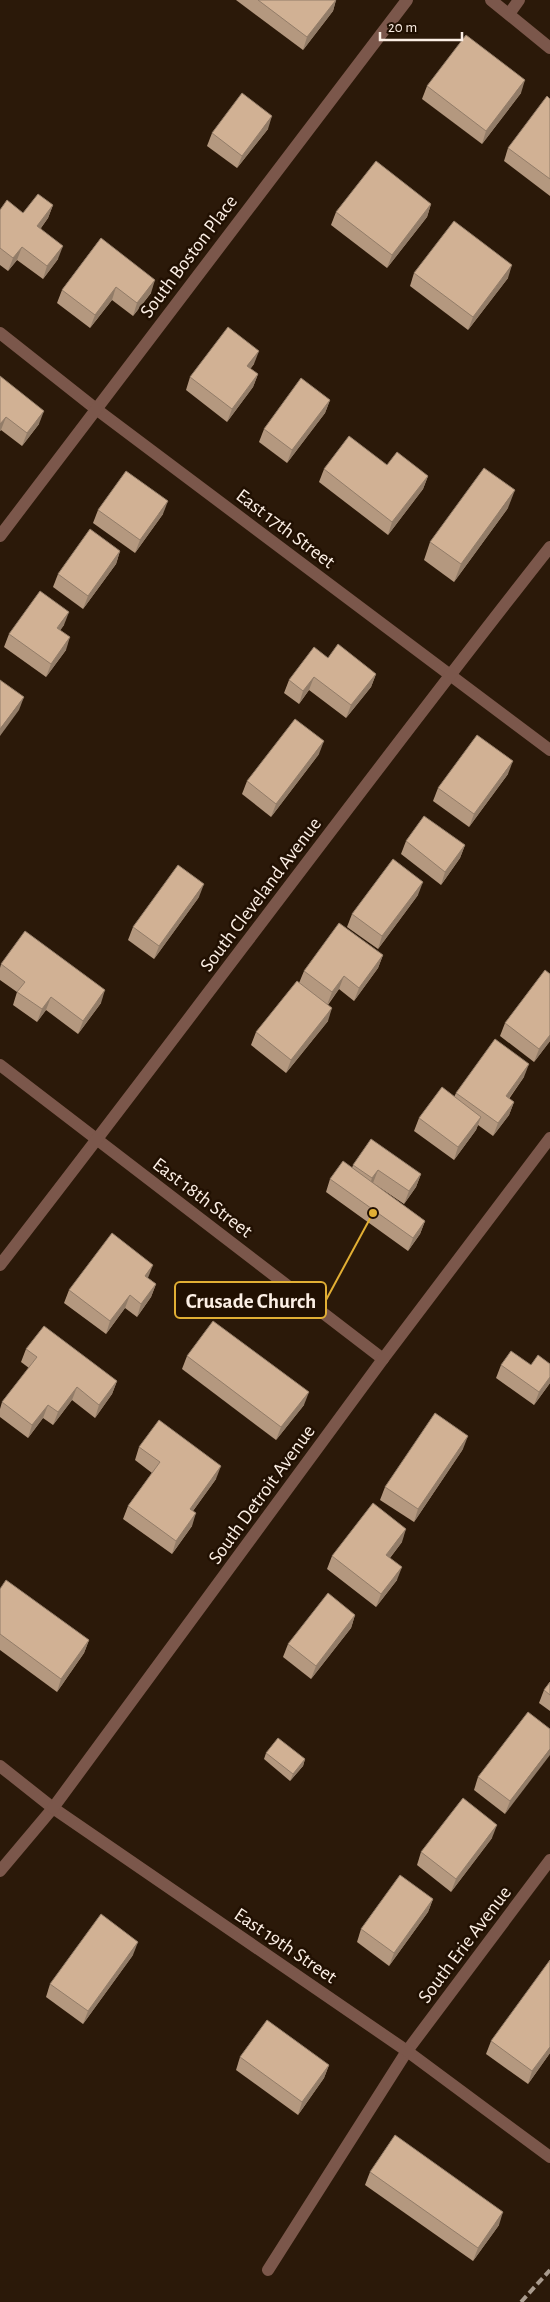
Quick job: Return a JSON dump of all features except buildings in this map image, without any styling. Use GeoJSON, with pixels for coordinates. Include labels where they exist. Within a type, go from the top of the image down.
{"type":"FeatureCollection","features":[{"type":"Feature","properties":{"kind":"street","name":"South Boston Place"},"geometry":{"type":"LineString","coordinates":[[0,536],[408,0]]}},
{"type":"Feature","properties":{"kind":"street"},"geometry":{"type":"LineString","coordinates":[[491,0],[550,48]]}},
{"type":"Feature","properties":{"kind":"street"},"geometry":{"type":"LineString","coordinates":[[509,14],[519,0]]}},
{"type":"Feature","properties":{"kind":"street","name":"East 17th Street"},"geometry":{"type":"LineString","coordinates":[[0,333],[96,408],[550,750]]}},
{"type":"Feature","properties":{"kind":"street","name":"South Cleveland Avenue"},"geometry":{"type":"LineString","coordinates":[[0,1265],[98,1140],[450,674],[550,547]]}},
{"type":"Feature","properties":{"kind":"street","name":"East 18th Street"},"geometry":{"type":"LineString","coordinates":[[0,1066],[383,1359]]}},
{"type":"Feature","properties":{"kind":"street","name":"South Detroit Avenue"},"geometry":{"type":"LineString","coordinates":[[0,1870],[53,1808],[383,1359],[550,1138]]}},
{"type":"Feature","properties":{"kind":"street","name":"East 19th Street"},"geometry":{"type":"LineString","coordinates":[[0,1766],[53,1808],[407,2051],[550,2158]]}},
{"type":"Feature","properties":{"kind":"street","name":"South Erie Avenue"},"geometry":{"type":"LineString","coordinates":[[268,2270],[407,2051],[550,1860]]}},
{"type":"Feature","properties":{"kind":"railway"},"geometry":{"type":"LineString","coordinates":[[521,2302],[550,2270]]}},
{"type":"Feature","properties":{"kind":"place","name":"Crusade Church"},"geometry":{"type":"Point","coordinates":[373,1213]}}]}
